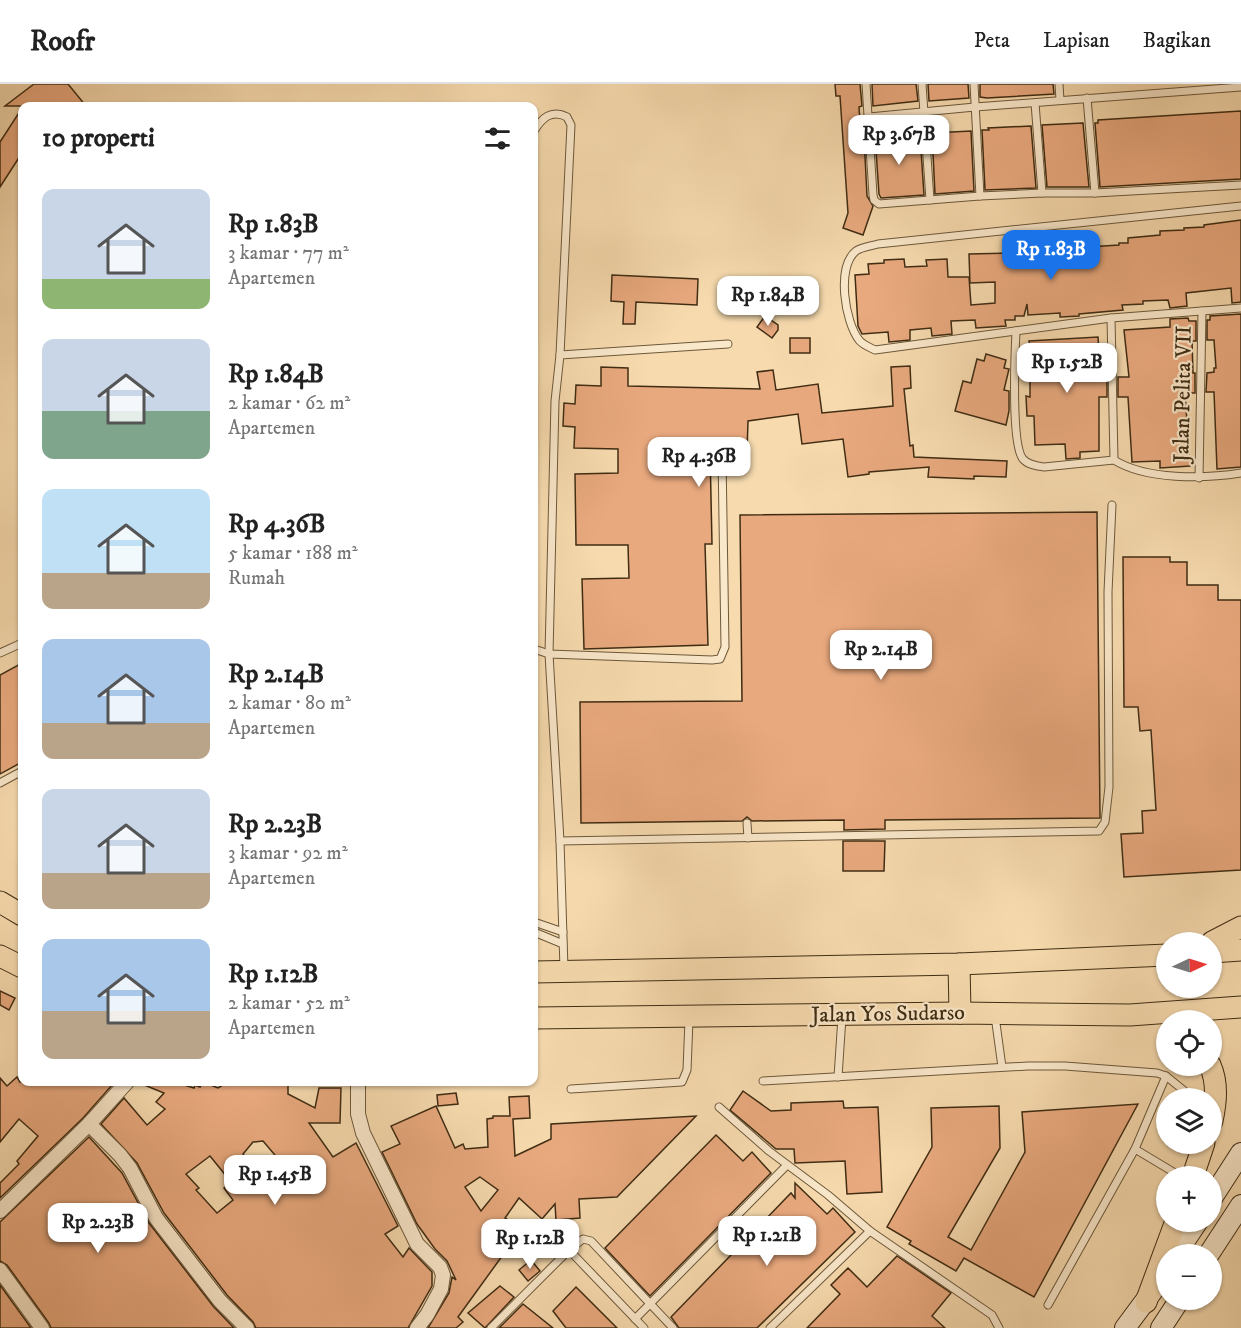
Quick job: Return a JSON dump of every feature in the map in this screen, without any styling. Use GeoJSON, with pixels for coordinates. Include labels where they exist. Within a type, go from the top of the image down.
{"type":"FeatureCollection","features":[{"type":"Feature","properties":{"kind":"main road"},"geometry":{"type":"LineString","coordinates":[[0,902],[18,913]]}},
{"type":"Feature","properties":{"kind":"main road"},"geometry":{"type":"LineString","coordinates":[[1222,937],[1241,927]]}},
{"type":"Feature","properties":{"kind":"main road"},"geometry":{"type":"LineString","coordinates":[[1222,952],[1241,951]]}},
{"type":"Feature","properties":{"kind":"main road"},"geometry":{"type":"LineString","coordinates":[[538,972],[959,964],[1156,955]]}},
{"type":"Feature","properties":{"kind":"main road"},"geometry":{"type":"LineString","coordinates":[[0,956],[18,965]]}},
{"type":"Feature","properties":{"kind":"main road"},"geometry":{"type":"LineString","coordinates":[[959,964],[960,1013]]}},
{"type":"Feature","properties":{"kind":"main road","name":"Jalan Yos Sudarso"},"geometry":{"type":"LineString","coordinates":[[538,1018],[960,1013],[1130,1015],[1241,1007]]}},
{"type":"Feature","properties":{"kind":"main road"},"geometry":{"type":"LineString","coordinates":[[1130,1015],[1156,1022]]}},
{"type":"Feature","properties":{"kind":"main road"},"geometry":{"type":"LineString","coordinates":[[1222,1182],[1241,1153]]}},
{"type":"Feature","properties":{"kind":"main road"},"geometry":{"type":"LineString","coordinates":[[1216,1244],[1241,1205]]}},
{"type":"Feature","properties":{"kind":"main road"},"geometry":{"type":"LineString","coordinates":[[1146,1302],[1172,1232]]}},
{"type":"Feature","properties":{"kind":"main road"},"geometry":{"type":"LineString","coordinates":[[1125,1328],[1156,1286]]}},
{"type":"Feature","properties":{"kind":"main road"},"geometry":{"type":"LineString","coordinates":[[1161,1328],[1173,1310]]}},
{"type":"Feature","properties":{"kind":"street"},"geometry":{"type":"LineString","coordinates":[[0,1211],[89,1124],[123,1086]]}},
{"type":"Feature","properties":{"kind":"street"},"geometry":{"type":"LineString","coordinates":[[358,1086],[358,1114],[363,1133],[417,1244],[440,1267],[443,1275],[441,1289],[428,1316],[417,1328]]}},
{"type":"Feature","properties":{"kind":"street"},"geometry":{"type":"LineString","coordinates":[[89,1124],[120,1155],[130,1168],[156,1218],[220,1301],[247,1328]]}},
{"type":"Feature","properties":{"kind":"street"},"geometry":{"type":"LineString","coordinates":[[0,1270],[42,1328]]}},
{"type":"Feature","properties":{"kind":"lane"},"geometry":{"type":"LineString","coordinates":[[866,84],[874,200],[879,204],[980,196],[1095,193],[1241,185]]}},
{"type":"Feature","properties":{"kind":"lane"},"geometry":{"type":"LineString","coordinates":[[922,84],[930,200]]}},
{"type":"Feature","properties":{"kind":"lane"},"geometry":{"type":"LineString","coordinates":[[974,84],[980,196]]}},
{"type":"Feature","properties":{"kind":"lane"},"geometry":{"type":"LineString","coordinates":[[1059,84],[1060,100]]}},
{"type":"Feature","properties":{"kind":"lane"},"geometry":{"type":"LineString","coordinates":[[869,117],[1241,87]]}},
{"type":"Feature","properties":{"kind":"lane"},"geometry":{"type":"LineString","coordinates":[[1087,98],[1095,193]]}},
{"type":"Feature","properties":{"kind":"lane"},"geometry":{"type":"LineString","coordinates":[[1035,103],[1041,193]]}},
{"type":"Feature","properties":{"kind":"lane"},"geometry":{"type":"LineString","coordinates":[[538,125],[544,117],[554,114],[567,117],[571,125],[560,355],[555,401],[549,654],[560,841],[564,972]]}},
{"type":"Feature","properties":{"kind":"lane"},"geometry":{"type":"LineString","coordinates":[[1241,206],[878,244],[857,249],[850,257],[844,281],[851,326],[858,339],[875,350],[1111,318],[1241,308]]}},
{"type":"Feature","properties":{"kind":"lane","name":"Jalan Pelita VII"},"geometry":{"type":"LineString","coordinates":[[1199,478],[1202,311]]}},
{"type":"Feature","properties":{"kind":"lane"},"geometry":{"type":"LineString","coordinates":[[1111,318],[1114,460]]}},
{"type":"Feature","properties":{"kind":"lane"},"geometry":{"type":"LineString","coordinates":[[1016,330],[1015,398],[1019,449],[1023,460],[1033,466],[1044,467],[1114,460],[1135,471],[1199,478],[1241,473]]}},
{"type":"Feature","properties":{"kind":"lane"},"geometry":{"type":"LineString","coordinates":[[560,355],[728,344]]}},
{"type":"Feature","properties":{"kind":"lane"},"geometry":{"type":"LineString","coordinates":[[538,650],[549,654],[720,659],[725,647],[722,456]]}},
{"type":"Feature","properties":{"kind":"lane"},"geometry":{"type":"LineString","coordinates":[[560,841],[1098,831],[1106,822],[1109,787],[1108,592],[1112,505]]}},
{"type":"Feature","properties":{"kind":"lane"},"geometry":{"type":"LineString","coordinates":[[0,653],[18,645]]}},
{"type":"Feature","properties":{"kind":"lane"},"geometry":{"type":"LineString","coordinates":[[0,783],[18,773]]}},
{"type":"Feature","properties":{"kind":"lane"},"geometry":{"type":"LineString","coordinates":[[747,823],[748,837]]}},
{"type":"Feature","properties":{"kind":"lane"},"geometry":{"type":"LineString","coordinates":[[538,923],[563,932]]}},
{"type":"Feature","properties":{"kind":"lane"},"geometry":{"type":"LineString","coordinates":[[538,934],[563,944]]}},
{"type":"Feature","properties":{"kind":"lane"},"geometry":{"type":"LineString","coordinates":[[995,1014],[1002,1067]]}},
{"type":"Feature","properties":{"kind":"lane"},"geometry":{"type":"LineString","coordinates":[[838,1077],[842,1015]]}},
{"type":"Feature","properties":{"kind":"lane"},"geometry":{"type":"LineString","coordinates":[[571,1089],[682,1082],[687,1070],[688,1017]]}},
{"type":"Feature","properties":{"kind":"lane"},"geometry":{"type":"LineString","coordinates":[[763,1081],[1002,1067],[1065,1066],[1156,1073]]}},
{"type":"Feature","properties":{"kind":"lane"},"geometry":{"type":"LineString","coordinates":[[1047,1305],[1135,1149],[1166,1076],[1184,1088]]}},
{"type":"Feature","properties":{"kind":"lane"},"geometry":{"type":"LineString","coordinates":[[719,1107],[787,1165],[870,1230],[992,1315],[999,1328]]}},
{"type":"Feature","properties":{"kind":"lane"},"geometry":{"type":"LineString","coordinates":[[1135,1149],[1163,1166]]}},
{"type":"Feature","properties":{"kind":"lane"},"geometry":{"type":"LineString","coordinates":[[635,1319],[787,1165]]}},
{"type":"Feature","properties":{"kind":"lane"},"geometry":{"type":"LineString","coordinates":[[770,1328],[870,1230]]}},
{"type":"Feature","properties":{"kind":"lane"},"geometry":{"type":"LineString","coordinates":[[491,1328],[569,1250],[583,1239],[591,1241],[673,1328]]}},
{"type":"Feature","properties":{"kind":"lane"},"geometry":{"type":"LineString","coordinates":[[569,1250],[644,1328]]}},
{"type":"Feature","properties":{"kind":"building"},"geometry":{"type":"Polygon","coordinates":[[[34,84],[68,84],[83,102],[18,102],[18,106],[5,106],[34,84]]]}},
{"type":"Feature","properties":{"kind":"building"},"geometry":{"type":"Polygon","coordinates":[[[835,84],[860,84],[862,106],[859,107],[861,137],[864,137],[867,196],[873,206],[863,235],[843,228],[848,213],[840,96],[836,96],[835,84]]]}},
{"type":"Feature","properties":{"kind":"building"},"geometry":{"type":"Polygon","coordinates":[[[872,84],[916,84],[918,101],[873,106],[872,84]]]}},
{"type":"Feature","properties":{"kind":"building"},"geometry":{"type":"Polygon","coordinates":[[[928,84],[968,84],[969,98],[929,101],[928,84]]]}},
{"type":"Feature","properties":{"kind":"building"},"geometry":{"type":"Polygon","coordinates":[[[980,84],[1053,84],[1054,94],[987,98],[980,97],[980,84]]]}},
{"type":"Feature","properties":{"kind":"building"},"geometry":{"type":"Polygon","coordinates":[[[1241,111],[1241,179],[1100,187],[1095,123],[1098,123],[1098,120],[1241,111]]]}},
{"type":"Feature","properties":{"kind":"building"},"geometry":{"type":"Polygon","coordinates":[[[18,114],[18,159],[0,187],[0,142],[18,114]]]}},
{"type":"Feature","properties":{"kind":"building"},"geometry":{"type":"Polygon","coordinates":[[[1083,123],[1089,187],[1047,187],[1042,125],[1083,123]]]}},
{"type":"Feature","properties":{"kind":"building"},"geometry":{"type":"Polygon","coordinates":[[[1031,126],[1036,188],[985,190],[982,130],[1031,126]]]}},
{"type":"Feature","properties":{"kind":"building"},"geometry":{"type":"Polygon","coordinates":[[[971,131],[974,191],[935,194],[932,133],[971,131]]]}},
{"type":"Feature","properties":{"kind":"building"},"geometry":{"type":"Polygon","coordinates":[[[920,135],[924,195],[881,198],[875,136],[920,135]]]}},
{"type":"Feature","properties":{"kind":"building"},"geometry":{"type":"Polygon","coordinates":[[[1241,220],[1241,302],[1232,303],[1231,288],[1186,293],[1187,306],[1170,308],[1168,300],[1143,301],[1143,304],[1122,305],[1123,310],[1079,314],[1079,316],[1060,317],[1060,313],[1028,315],[1027,304],[1024,316],[1015,316],[1015,320],[1005,320],[1006,326],[976,328],[975,320],[951,321],[952,334],[932,336],[931,328],[910,330],[910,340],[889,342],[888,332],[862,334],[858,326],[855,275],[869,274],[868,264],[904,259],[905,267],[927,266],[926,260],[947,259],[948,277],[969,277],[971,305],[995,303],[995,282],[970,283],[969,254],[1013,253],[1013,249],[1035,248],[1035,244],[1055,243],[1055,249],[1119,245],[1119,243],[1128,243],[1128,238],[1160,235],[1160,231],[1184,230],[1184,228],[1241,220]]]}},
{"type":"Feature","properties":{"kind":"building"},"geometry":{"type":"Polygon","coordinates":[[[612,275],[698,279],[697,305],[636,302],[635,324],[623,324],[624,302],[611,301],[612,275]]]}},
{"type":"Feature","properties":{"kind":"building"},"geometry":{"type":"Polygon","coordinates":[[[1241,314],[1241,467],[1217,469],[1214,392],[1206,392],[1207,373],[1214,372],[1216,368],[1214,340],[1207,340],[1207,320],[1210,320],[1210,316],[1241,314]]]}},
{"type":"Feature","properties":{"kind":"building"},"geometry":{"type":"Polygon","coordinates":[[[765,316],[778,325],[778,330],[772,338],[757,327],[765,316]]]}},
{"type":"Feature","properties":{"kind":"building"},"geometry":{"type":"Polygon","coordinates":[[[1188,318],[1189,321],[1196,321],[1196,341],[1192,341],[1195,393],[1185,393],[1190,466],[1160,468],[1160,461],[1132,462],[1128,397],[1118,397],[1118,377],[1129,377],[1124,330],[1170,327],[1170,319],[1188,318]]]}},
{"type":"Feature","properties":{"kind":"building"},"geometry":{"type":"Polygon","coordinates":[[[1098,337],[1102,379],[1107,378],[1107,397],[1099,397],[1099,451],[1080,452],[1080,458],[1066,459],[1065,444],[1035,445],[1034,416],[1027,416],[1026,396],[1030,397],[1030,375],[1032,376],[1029,341],[1098,337]]]}},
{"type":"Feature","properties":{"kind":"building"},"geometry":{"type":"Polygon","coordinates":[[[790,338],[810,338],[810,353],[790,353],[790,338]]]}},
{"type":"Feature","properties":{"kind":"building"},"geometry":{"type":"Polygon","coordinates":[[[986,354],[1006,360],[1004,368],[1009,369],[1004,390],[1009,391],[1006,425],[955,411],[963,381],[971,383],[977,359],[984,361],[986,354]]]}},
{"type":"Feature","properties":{"kind":"building"},"geometry":{"type":"Polygon","coordinates":[[[910,366],[911,388],[904,389],[910,446],[913,445],[914,457],[1007,461],[1006,477],[974,476],[974,479],[928,477],[929,467],[869,472],[869,474],[848,477],[843,439],[802,444],[798,414],[748,421],[747,452],[710,451],[712,544],[705,544],[708,645],[584,649],[582,579],[629,578],[628,545],[576,545],[575,474],[618,473],[618,449],[574,448],[575,427],[563,426],[564,403],[575,404],[576,385],[601,386],[601,367],[628,368],[628,386],[760,389],[757,372],[773,370],[776,390],[818,384],[822,413],[893,406],[891,367],[910,366]]]}},
{"type":"Feature","properties":{"kind":"building"},"geometry":{"type":"Polygon","coordinates":[[[1097,512],[1100,818],[885,820],[885,829],[844,830],[844,820],[752,821],[747,817],[742,821],[581,823],[580,702],[742,701],[740,515],[1097,512]]]}},
{"type":"Feature","properties":{"kind":"building"},"geometry":{"type":"Polygon","coordinates":[[[1123,557],[1170,557],[1170,562],[1187,562],[1187,585],[1218,585],[1218,600],[1241,600],[1241,870],[1124,877],[1121,834],[1143,833],[1142,811],[1156,810],[1151,730],[1140,731],[1138,707],[1124,707],[1123,557]]]}},
{"type":"Feature","properties":{"kind":"building"},"geometry":{"type":"Polygon","coordinates":[[[18,665],[18,764],[0,774],[0,675],[18,665]]]}},
{"type":"Feature","properties":{"kind":"building"},"geometry":{"type":"Polygon","coordinates":[[[843,841],[885,841],[884,871],[843,871],[843,841]]]}},
{"type":"Feature","properties":{"kind":"building"},"geometry":{"type":"Polygon","coordinates":[[[0,991],[15,998],[9,1010],[0,1005],[0,991]]]}},
{"type":"Feature","properties":{"kind":"building"},"geometry":{"type":"Polygon","coordinates":[[[17,1077],[18,1086],[111,1086],[83,1118],[0,1198],[0,1183],[19,1164],[17,1161],[38,1136],[19,1119],[0,1142],[0,1078],[7,1086],[17,1077]]]}},
{"type":"Feature","properties":{"kind":"building"},"geometry":{"type":"Polygon","coordinates":[[[147,1086],[194,1088],[195,1086],[213,1086],[218,1088],[221,1086],[288,1086],[288,1094],[315,1108],[319,1088],[341,1088],[340,1123],[309,1123],[333,1157],[356,1143],[398,1226],[385,1234],[403,1257],[409,1248],[432,1272],[432,1286],[408,1328],[256,1328],[227,1295],[164,1213],[137,1163],[101,1124],[124,1098],[147,1125],[165,1109],[156,1102],[164,1093],[147,1086]],[[263,1141],[253,1142],[243,1154],[251,1164],[243,1170],[256,1188],[286,1168],[263,1141]],[[210,1156],[186,1174],[199,1188],[196,1190],[217,1213],[233,1200],[224,1188],[231,1182],[210,1156]]]}},
{"type":"Feature","properties":{"kind":"building"},"geometry":{"type":"Polygon","coordinates":[[[743,1091],[771,1111],[791,1110],[791,1103],[843,1101],[844,1108],[878,1107],[882,1192],[847,1194],[845,1161],[795,1163],[794,1149],[776,1149],[730,1110],[743,1091]]]}},
{"type":"Feature","properties":{"kind":"building"},"geometry":{"type":"Polygon","coordinates":[[[456,1093],[458,1104],[438,1106],[437,1095],[456,1093]]]}},
{"type":"Feature","properties":{"kind":"building"},"geometry":{"type":"Polygon","coordinates":[[[529,1096],[530,1118],[513,1119],[515,1156],[551,1139],[551,1124],[696,1116],[617,1197],[579,1199],[580,1218],[556,1220],[555,1204],[542,1219],[519,1198],[505,1218],[534,1236],[526,1249],[513,1241],[458,1317],[463,1322],[456,1328],[428,1328],[449,1293],[452,1277],[456,1280],[447,1261],[417,1224],[382,1152],[400,1144],[391,1126],[436,1106],[455,1148],[463,1144],[465,1149],[488,1147],[487,1119],[493,1116],[510,1116],[509,1097],[529,1096]],[[480,1177],[465,1187],[481,1211],[498,1190],[480,1177]]]}},
{"type":"Feature","properties":{"kind":"building"},"geometry":{"type":"Polygon","coordinates":[[[1138,1104],[1034,1297],[964,1258],[956,1271],[909,1244],[911,1241],[887,1227],[932,1147],[931,1108],[999,1106],[1000,1148],[948,1237],[971,1250],[1025,1152],[1022,1112],[1138,1104]]]}},
{"type":"Feature","properties":{"kind":"building"},"geometry":{"type":"Polygon","coordinates":[[[716,1135],[743,1161],[752,1152],[771,1173],[650,1296],[605,1248],[716,1135]]]}},
{"type":"Feature","properties":{"kind":"building"},"geometry":{"type":"Polygon","coordinates":[[[89,1137],[122,1173],[149,1223],[213,1306],[234,1328],[51,1328],[7,1265],[0,1261],[0,1222],[89,1137]]]}},
{"type":"Feature","properties":{"kind":"building"},"geometry":{"type":"Polygon","coordinates":[[[795,1183],[827,1214],[833,1208],[855,1232],[757,1328],[679,1328],[671,1317],[791,1193],[795,1198],[795,1183]]]}},
{"type":"Feature","properties":{"kind":"building"},"geometry":{"type":"Polygon","coordinates":[[[897,1256],[951,1293],[932,1316],[945,1328],[807,1328],[840,1294],[831,1285],[848,1268],[867,1287],[897,1256]]]}},
{"type":"Feature","properties":{"kind":"building"},"geometry":{"type":"Polygon","coordinates":[[[531,1260],[540,1271],[528,1281],[519,1270],[531,1260]]]}},
{"type":"Feature","properties":{"kind":"building"},"geometry":{"type":"Polygon","coordinates":[[[0,1285],[31,1328],[0,1328],[0,1285]]]}},
{"type":"Feature","properties":{"kind":"building"},"geometry":{"type":"Polygon","coordinates":[[[500,1286],[514,1297],[485,1328],[468,1313],[500,1286]]]}},
{"type":"Feature","properties":{"kind":"building"},"geometry":{"type":"Polygon","coordinates":[[[576,1287],[617,1328],[566,1328],[553,1311],[576,1287]]]}},
{"type":"Feature","properties":{"kind":"building"},"geometry":{"type":"Polygon","coordinates":[[[523,1304],[553,1328],[499,1328],[523,1304]]]}}]}
